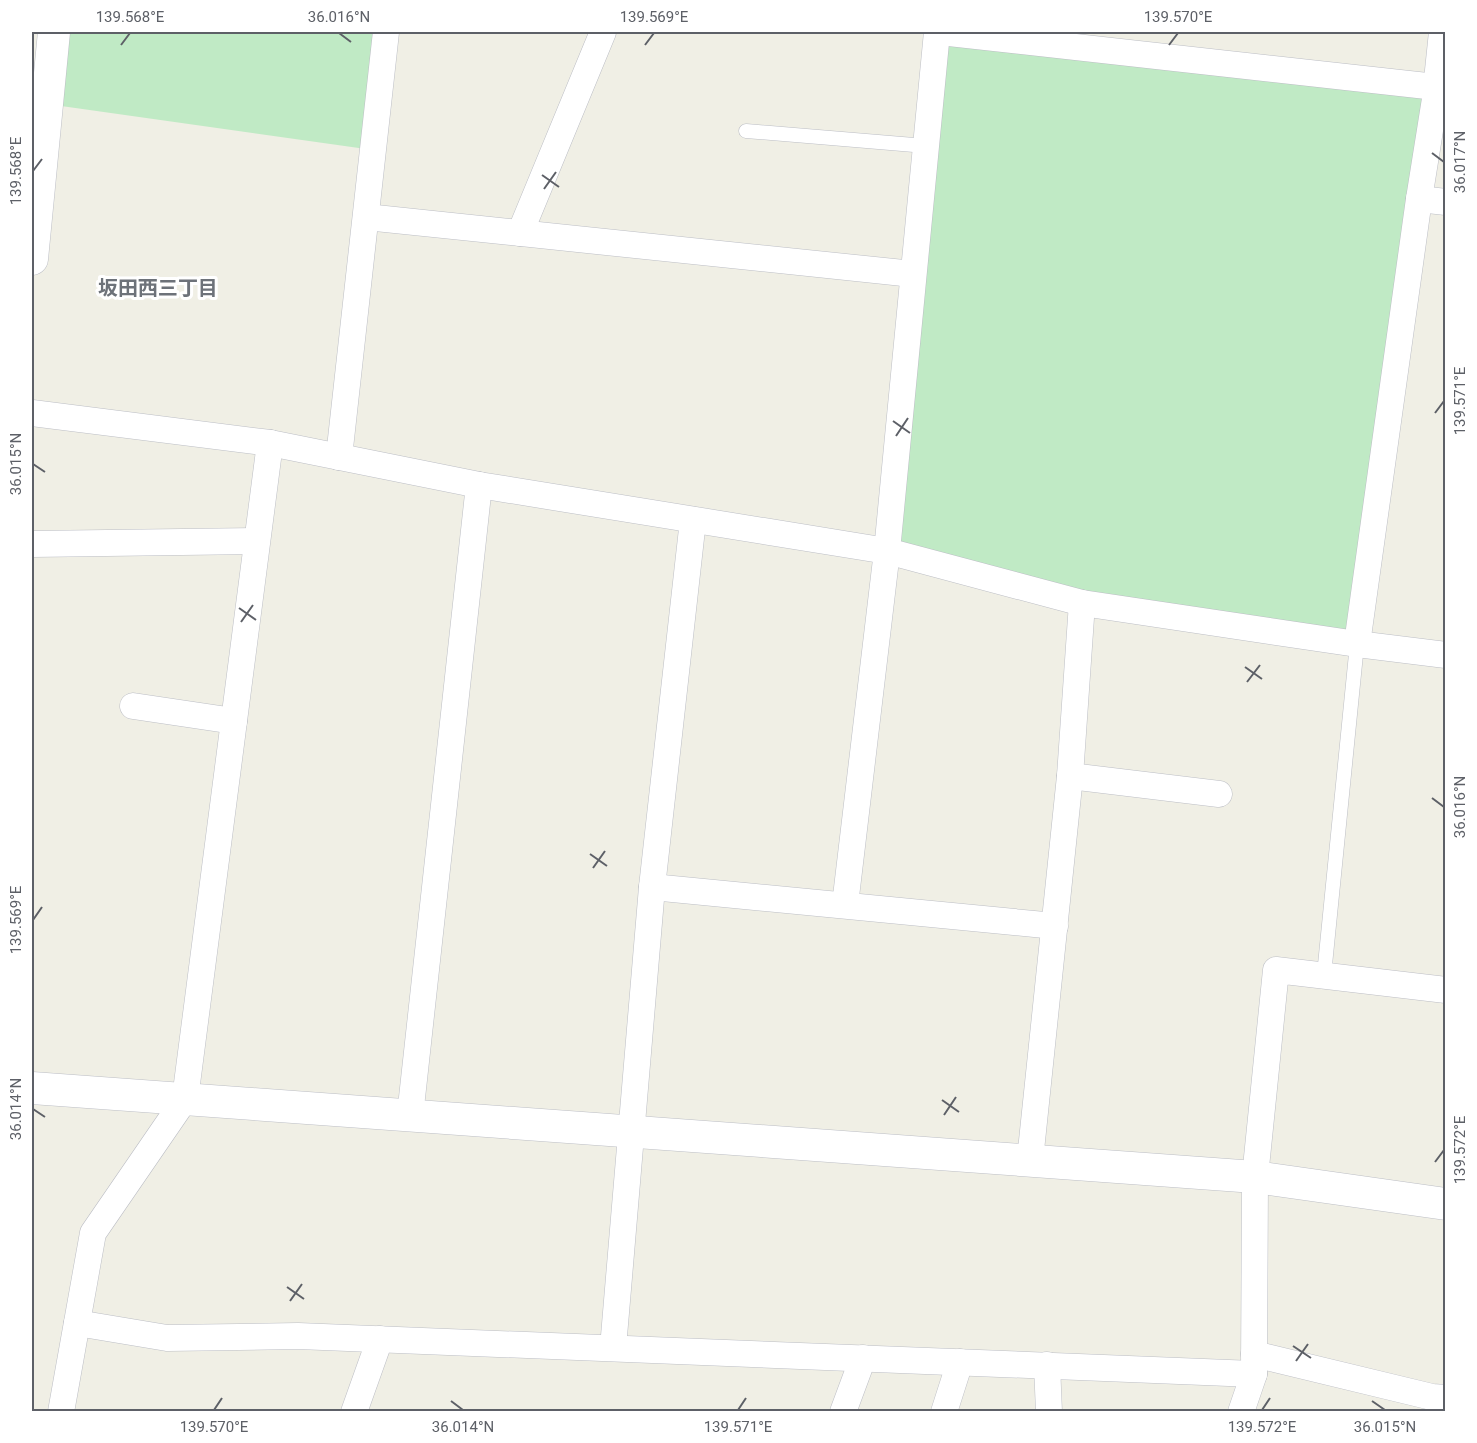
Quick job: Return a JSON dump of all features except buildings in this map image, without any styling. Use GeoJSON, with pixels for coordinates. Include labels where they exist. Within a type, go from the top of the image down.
{"type":"FeatureCollection","features":[{"type":"Feature","properties":{"kind":"street"},"geometry":{"type":"LineString","coordinates":[[32,259],[54,32]]}},
{"type":"Feature","properties":{"kind":"street"},"geometry":{"type":"LineString","coordinates":[[339,457],[386,32]]}},
{"type":"Feature","properties":{"kind":"street"},"geometry":{"type":"LineString","coordinates":[[520,233],[603,32]]}},
{"type":"Feature","properties":{"kind":"street"},"geometry":{"type":"LineString","coordinates":[[845,906],[887,550],[939,32],[1439,94]]}},
{"type":"Feature","properties":{"kind":"street"},"geometry":{"type":"LineString","coordinates":[[1357,644],[1419,199],[1439,94],[1442,32]]}},
{"type":"Feature","properties":{"kind":"street"},"geometry":{"type":"LineString","coordinates":[[1419,199],[1446,202]]}},
{"type":"Feature","properties":{"kind":"street"},"geometry":{"type":"LineString","coordinates":[[366,217],[913,274]]}},
{"type":"Feature","properties":{"kind":"street"},"geometry":{"type":"LineString","coordinates":[[32,413],[270,443],[478,485],[887,550],[1083,603],[1446,655]]}},
{"type":"Feature","properties":{"kind":"street"},"geometry":{"type":"LineString","coordinates":[[62,1412],[93,1233],[185,1100],[270,443]]}},
{"type":"Feature","properties":{"kind":"street"},"geometry":{"type":"LineString","coordinates":[[410,1116],[478,485]]}},
{"type":"Feature","properties":{"kind":"street"},"geometry":{"type":"LineString","coordinates":[[613,1348],[652,887],[693,520]]}},
{"type":"Feature","properties":{"kind":"street"},"geometry":{"type":"LineString","coordinates":[[32,544],[256,541]]}},
{"type":"Feature","properties":{"kind":"street"},"geometry":{"type":"LineString","coordinates":[[1030,1160],[1070,776],[1083,603]]}},
{"type":"Feature","properties":{"kind":"street"},"geometry":{"type":"LineString","coordinates":[[133,706],[234,721]]}},
{"type":"Feature","properties":{"kind":"street"},"geometry":{"type":"LineString","coordinates":[[1070,776],[1219,794]]}},
{"type":"Feature","properties":{"kind":"street"},"geometry":{"type":"LineString","coordinates":[[652,887],[1055,926]]}},
{"type":"Feature","properties":{"kind":"street"},"geometry":{"type":"LineString","coordinates":[[1241,1412],[1254,1364],[1255,1177],[1276,970],[1446,990]]}},
{"type":"Feature","properties":{"kind":"street"},"geometry":{"type":"LineString","coordinates":[[32,1088],[1255,1177],[1446,1204]]}},
{"type":"Feature","properties":{"kind":"street"},"geometry":{"type":"LineString","coordinates":[[77,1323],[167,1338],[298,1336],[1047,1365],[1254,1364],[1446,1398]]}},
{"type":"Feature","properties":{"kind":"street"},"geometry":{"type":"LineString","coordinates":[[354,1412],[380,1339]]}},
{"type":"Feature","properties":{"kind":"street"},"geometry":{"type":"LineString","coordinates":[[843,1412],[863,1358]]}},
{"type":"Feature","properties":{"kind":"street"},"geometry":{"type":"LineString","coordinates":[[944,1412],[960,1362]]}},
{"type":"Feature","properties":{"kind":"street"},"geometry":{"type":"LineString","coordinates":[[1047,1365],[1048,1412]]}},
{"type":"Feature","properties":{"kind":"lane"},"geometry":{"type":"LineString","coordinates":[[746,131],[926,146]]}},
{"type":"Feature","properties":{"kind":"lane"},"geometry":{"type":"LineString","coordinates":[[1324,975],[1357,644]]}},
{"type":"Feature","properties":{"kind":"green space"},"geometry":{"type":"Polygon","coordinates":[[[54,32],[386,32],[373,150],[47,104],[54,32]]]}},
{"type":"Feature","properties":{"kind":"green space"},"geometry":{"type":"Polygon","coordinates":[[[937,32],[1436,87],[1357,644],[887,551],[937,32]]]}},
{"type":"Feature","properties":{"kind":"district","name":"坂田西三丁目"},"geometry":{"type":"Point","coordinates":[158,288]}}]}
